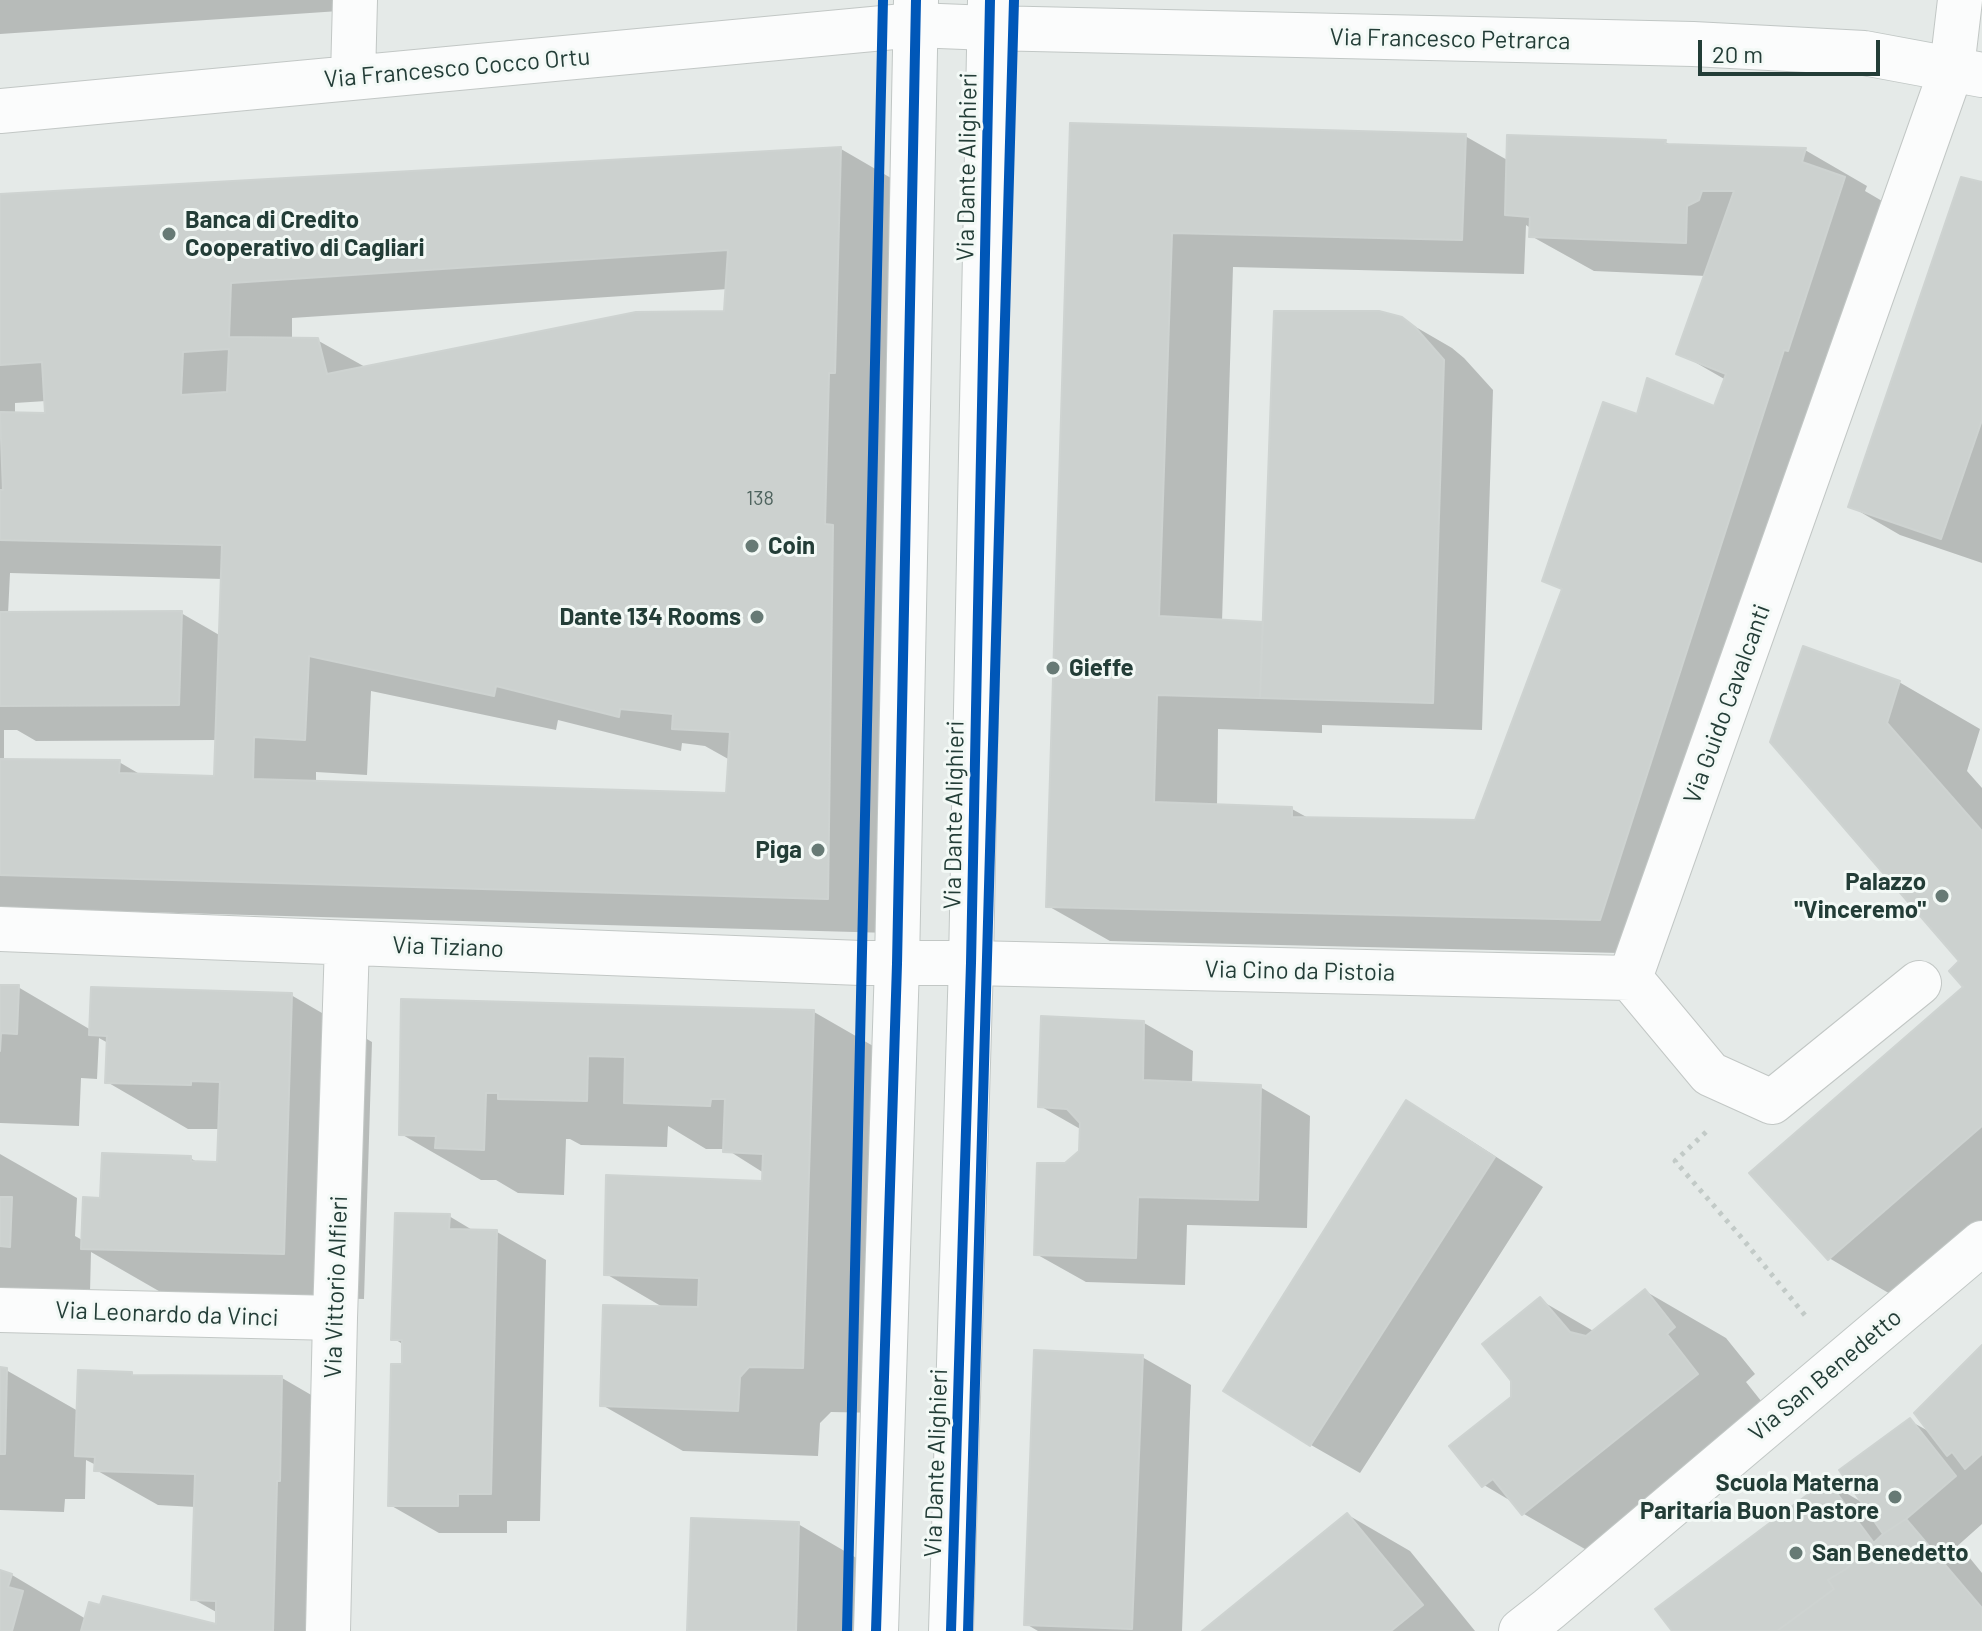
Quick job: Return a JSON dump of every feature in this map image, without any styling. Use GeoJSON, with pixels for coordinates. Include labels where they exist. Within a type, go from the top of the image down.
{"type":"FeatureCollection","features":[{"type":"Feature","properties":{"kind":"street"},"geometry":{"type":"LineString","coordinates":[[353,77],[355,0]]}},
{"type":"Feature","properties":{"kind":"street","name":"Via Guido Cavalcanti"},"geometry":{"type":"LineString","coordinates":[[1630,978],[1967,72],[1960,0]]}},
{"type":"Feature","properties":{"kind":"street"},"geometry":{"type":"LineString","coordinates":[[876,1631],[897,964],[915,12]]}},
{"type":"Feature","properties":{"kind":"street","name":"Via Francesco Cocco Ortu"},"geometry":{"type":"LineString","coordinates":[[0,111],[353,77],[915,12]]}},
{"type":"Feature","properties":{"kind":"street","name":"Via Francesco Petrarca"},"geometry":{"type":"LineString","coordinates":[[915,12],[1864,53],[1967,72]]}},
{"type":"Feature","properties":{"kind":"street","name":"Via Dante Alighieri"},"geometry":{"type":"LineString","coordinates":[[951,1631],[971,963],[990,14]]}},
{"type":"Feature","properties":{"kind":"street","name":"Via Tiziano"},"geometry":{"type":"LineString","coordinates":[[0,929],[897,964]]}},
{"type":"Feature","properties":{"kind":"street","name":"Via Vittorio Alfieri"},"geometry":{"type":"LineString","coordinates":[[328,1631],[347,943]]}},
{"type":"Feature","properties":{"kind":"street"},"geometry":{"type":"LineString","coordinates":[[897,964],[971,963]]}},
{"type":"Feature","properties":{"kind":"street","name":"Via Cino da Pistoia"},"geometry":{"type":"LineString","coordinates":[[971,963],[1630,978]]}},
{"type":"Feature","properties":{"kind":"street"},"geometry":{"type":"LineString","coordinates":[[1630,978],[1710,1074],[1772,1102],[1919,983]]}},
{"type":"Feature","properties":{"kind":"street","name":"Via San Benedetto"},"geometry":{"type":"LineString","coordinates":[[1546,1624],[1841,1361],[1982,1243]]}},
{"type":"Feature","properties":{"kind":"street","name":"Via Leonardo da Vinci"},"geometry":{"type":"LineString","coordinates":[[0,1310],[335,1318]]}},
{"type":"Feature","properties":{"kind":"path"},"geometry":{"type":"LineString","coordinates":[[1750,1092],[1675,1161],[1841,1361]]}},
{"type":"Feature","properties":{"kind":"building"},"geometry":{"type":"Polygon","coordinates":[[[1070,123],[1466,134],[1462,240],[1172,233],[1159,616],[1263,622],[1260,698],[1157,695],[1154,802],[1292,807],[1292,817],[1475,820],[1562,589],[1542,581],[1603,402],[1637,414],[1647,378],[1714,406],[1726,374],[1676,354],[1734,191],[1702,191],[1699,200],[1687,206],[1686,243],[1529,237],[1530,217],[1505,215],[1507,135],[1806,148],[1802,162],[1845,177],[1788,351],[1784,350],[1600,920],[1046,907],[1070,123]]]}},
{"type":"Feature","properties":{"kind":"building"},"geometry":{"type":"Polygon","coordinates":[[[841,147],[835,373],[829,373],[825,524],[833,525],[828,899],[0,875],[0,759],[120,760],[119,773],[214,776],[222,545],[0,540],[0,490],[3,490],[0,412],[45,413],[42,362],[0,365],[0,194],[841,147]],[[728,250],[231,283],[229,337],[318,338],[327,374],[636,312],[724,311],[728,250]],[[229,349],[183,352],[181,395],[227,392],[229,349]],[[309,656],[305,740],[254,737],[253,779],[726,793],[730,732],[672,729],[673,714],[620,709],[619,717],[496,686],[494,696],[309,656]]]}},
{"type":"Feature","properties":{"kind":"building"},"geometry":{"type":"Polygon","coordinates":[[[1961,177],[1982,182],[1982,420],[1941,539],[1848,507],[1961,177]]]}},
{"type":"Feature","properties":{"kind":"building"},"geometry":{"type":"Polygon","coordinates":[[[1274,311],[1379,311],[1402,317],[1444,360],[1433,703],[1260,698],[1274,311]]]}},
{"type":"Feature","properties":{"kind":"building"},"geometry":{"type":"Polygon","coordinates":[[[182,611],[179,705],[0,706],[0,612],[182,611]]]}},
{"type":"Feature","properties":{"kind":"building","name":"Palazzo \"Vinceremo\""},"geometry":{"type":"Polygon","coordinates":[[[1803,646],[1900,681],[1887,723],[1982,831],[1982,1126],[1828,1260],[1749,1173],[1963,987],[1949,971],[1959,961],[1770,742],[1803,646]]]}},
{"type":"Feature","properties":{"kind":"building"},"geometry":{"type":"Polygon","coordinates":[[[0,985],[19,985],[17,1034],[1,1033],[0,1051],[0,985]]]}},
{"type":"Feature","properties":{"kind":"building"},"geometry":{"type":"Polygon","coordinates":[[[91,987],[292,993],[284,1254],[81,1249],[83,1197],[100,1198],[102,1153],[191,1156],[191,1161],[217,1162],[220,1082],[191,1081],[191,1085],[105,1083],[107,1036],[89,1035],[91,987]]]}},
{"type":"Feature","properties":{"kind":"building"},"geometry":{"type":"Polygon","coordinates":[[[401,999],[814,1010],[803,1368],[749,1367],[740,1377],[738,1411],[600,1406],[603,1305],[698,1307],[699,1278],[604,1275],[606,1175],[762,1181],[763,1154],[723,1152],[725,1099],[711,1099],[710,1106],[624,1103],[625,1057],[588,1056],[587,1101],[498,1099],[498,1093],[486,1093],[484,1150],[435,1148],[436,1136],[399,1135],[401,999]]]}},
{"type":"Feature","properties":{"kind":"building"},"geometry":{"type":"Polygon","coordinates":[[[1041,1016],[1144,1021],[1143,1080],[1261,1085],[1258,1200],[1138,1197],[1136,1258],[1034,1255],[1037,1163],[1065,1163],[1079,1151],[1080,1123],[1067,1109],[1038,1107],[1041,1016]]]}},
{"type":"Feature","properties":{"kind":"building"},"geometry":{"type":"Polygon","coordinates":[[[1406,1100],[1495,1157],[1310,1446],[1223,1391],[1406,1100]]]}},
{"type":"Feature","properties":{"kind":"building"},"geometry":{"type":"Polygon","coordinates":[[[0,1197],[12,1197],[10,1247],[0,1246],[0,1197]]]}},
{"type":"Feature","properties":{"kind":"building"},"geometry":{"type":"Polygon","coordinates":[[[395,1213],[450,1214],[449,1229],[497,1230],[491,1494],[458,1494],[458,1506],[388,1506],[391,1364],[402,1364],[402,1340],[391,1340],[395,1213]]]}},
{"type":"Feature","properties":{"kind":"building"},"geometry":{"type":"Polygon","coordinates":[[[1645,1289],[1675,1327],[1667,1334],[1698,1374],[1522,1515],[1493,1479],[1482,1487],[1449,1446],[1511,1397],[1511,1381],[1482,1344],[1540,1297],[1570,1332],[1586,1336],[1645,1289]]]}},
{"type":"Feature","properties":{"kind":"building"},"geometry":{"type":"Polygon","coordinates":[[[1982,1345],[1982,1454],[1965,1469],[1952,1452],[1947,1456],[1914,1413],[1982,1345]]]}},
{"type":"Feature","properties":{"kind":"building"},"geometry":{"type":"Polygon","coordinates":[[[1034,1350],[1143,1355],[1132,1629],[1024,1625],[1034,1350]]]}},
{"type":"Feature","properties":{"kind":"building"},"geometry":{"type":"Polygon","coordinates":[[[0,1367],[7,1368],[5,1454],[0,1454],[0,1367]]]}},
{"type":"Feature","properties":{"kind":"building"},"geometry":{"type":"Polygon","coordinates":[[[78,1370],[132,1372],[132,1375],[282,1376],[273,1631],[81,1631],[89,1602],[100,1605],[103,1596],[216,1624],[216,1601],[191,1600],[195,1474],[94,1471],[95,1457],[75,1456],[78,1370]]]}},
{"type":"Feature","properties":{"kind":"building","name":"Scuola Materna Paritaria Buon Pastore"},"geometry":{"type":"Polygon","coordinates":[[[1910,1418],[1956,1476],[1906,1519],[1883,1534],[1839,1470],[1910,1418]]]}},
{"type":"Feature","properties":{"kind":"building","name":"San Benedetto"},"geometry":{"type":"Polygon","coordinates":[[[1827,1480],[1874,1543],[1846,1569],[1828,1580],[1834,1589],[1777,1631],[1672,1631],[1655,1609],[1827,1480]]]}},
{"type":"Feature","properties":{"kind":"building"},"geometry":{"type":"Polygon","coordinates":[[[1347,1513],[1423,1605],[1391,1631],[1202,1631],[1347,1513]]]}},
{"type":"Feature","properties":{"kind":"building"},"geometry":{"type":"Polygon","coordinates":[[[691,1518],[799,1522],[796,1631],[687,1631],[691,1518]]]}},
{"type":"Feature","properties":{"kind":"building"},"geometry":{"type":"Polygon","coordinates":[[[1906,1519],[1982,1608],[1982,1631],[1777,1631],[1834,1589],[1828,1580],[1846,1569],[1883,1534],[1906,1519]]]}},
{"type":"Feature","properties":{"kind":"building"},"geometry":{"type":"Polygon","coordinates":[[[0,1570],[12,1574],[8,1587],[23,1591],[12,1631],[0,1631],[0,1570]]]}},
{"type":"Feature","properties":{"kind":"cycle path"},"geometry":{"type":"LineString","coordinates":[[847,1631],[883,0]]}},
{"type":"Feature","properties":{"kind":"cycle path"},"geometry":{"type":"LineString","coordinates":[[876,1631],[897,964],[916,0]]}},
{"type":"Feature","properties":{"kind":"cycle path"},"geometry":{"type":"LineString","coordinates":[[951,1631],[971,963],[990,0]]}},
{"type":"Feature","properties":{"kind":"cycle path"},"geometry":{"type":"LineString","coordinates":[[968,1631],[1014,0]]}},
{"type":"Feature","properties":{"kind":"place","name":"Banca di Credito Cooperativo di Cagliari"},"geometry":{"type":"Point","coordinates":[169,234]}},
{"type":"Feature","properties":{"kind":"place","name":"Coin"},"geometry":{"type":"Point","coordinates":[752,546]}},
{"type":"Feature","properties":{"kind":"place","name":"Dante 134 Rooms"},"geometry":{"type":"Point","coordinates":[757,617]}},
{"type":"Feature","properties":{"kind":"place","name":"Gieffe"},"geometry":{"type":"Point","coordinates":[1053,668]}},
{"type":"Feature","properties":{"kind":"place","name":"Piga"},"geometry":{"type":"Point","coordinates":[818,850]}},
{"type":"Feature","properties":{"kind":"place","name":"Palazzo \"Vinceremo\""},"geometry":{"type":"Point","coordinates":[1942,896]}},
{"type":"Feature","properties":{"kind":"place","name":"Scuola Materna Paritaria Buon Pastore"},"geometry":{"type":"Point","coordinates":[1895,1497]}},
{"type":"Feature","properties":{"kind":"place","name":"San Benedetto"},"geometry":{"type":"Point","coordinates":[1796,1553]}}]}
